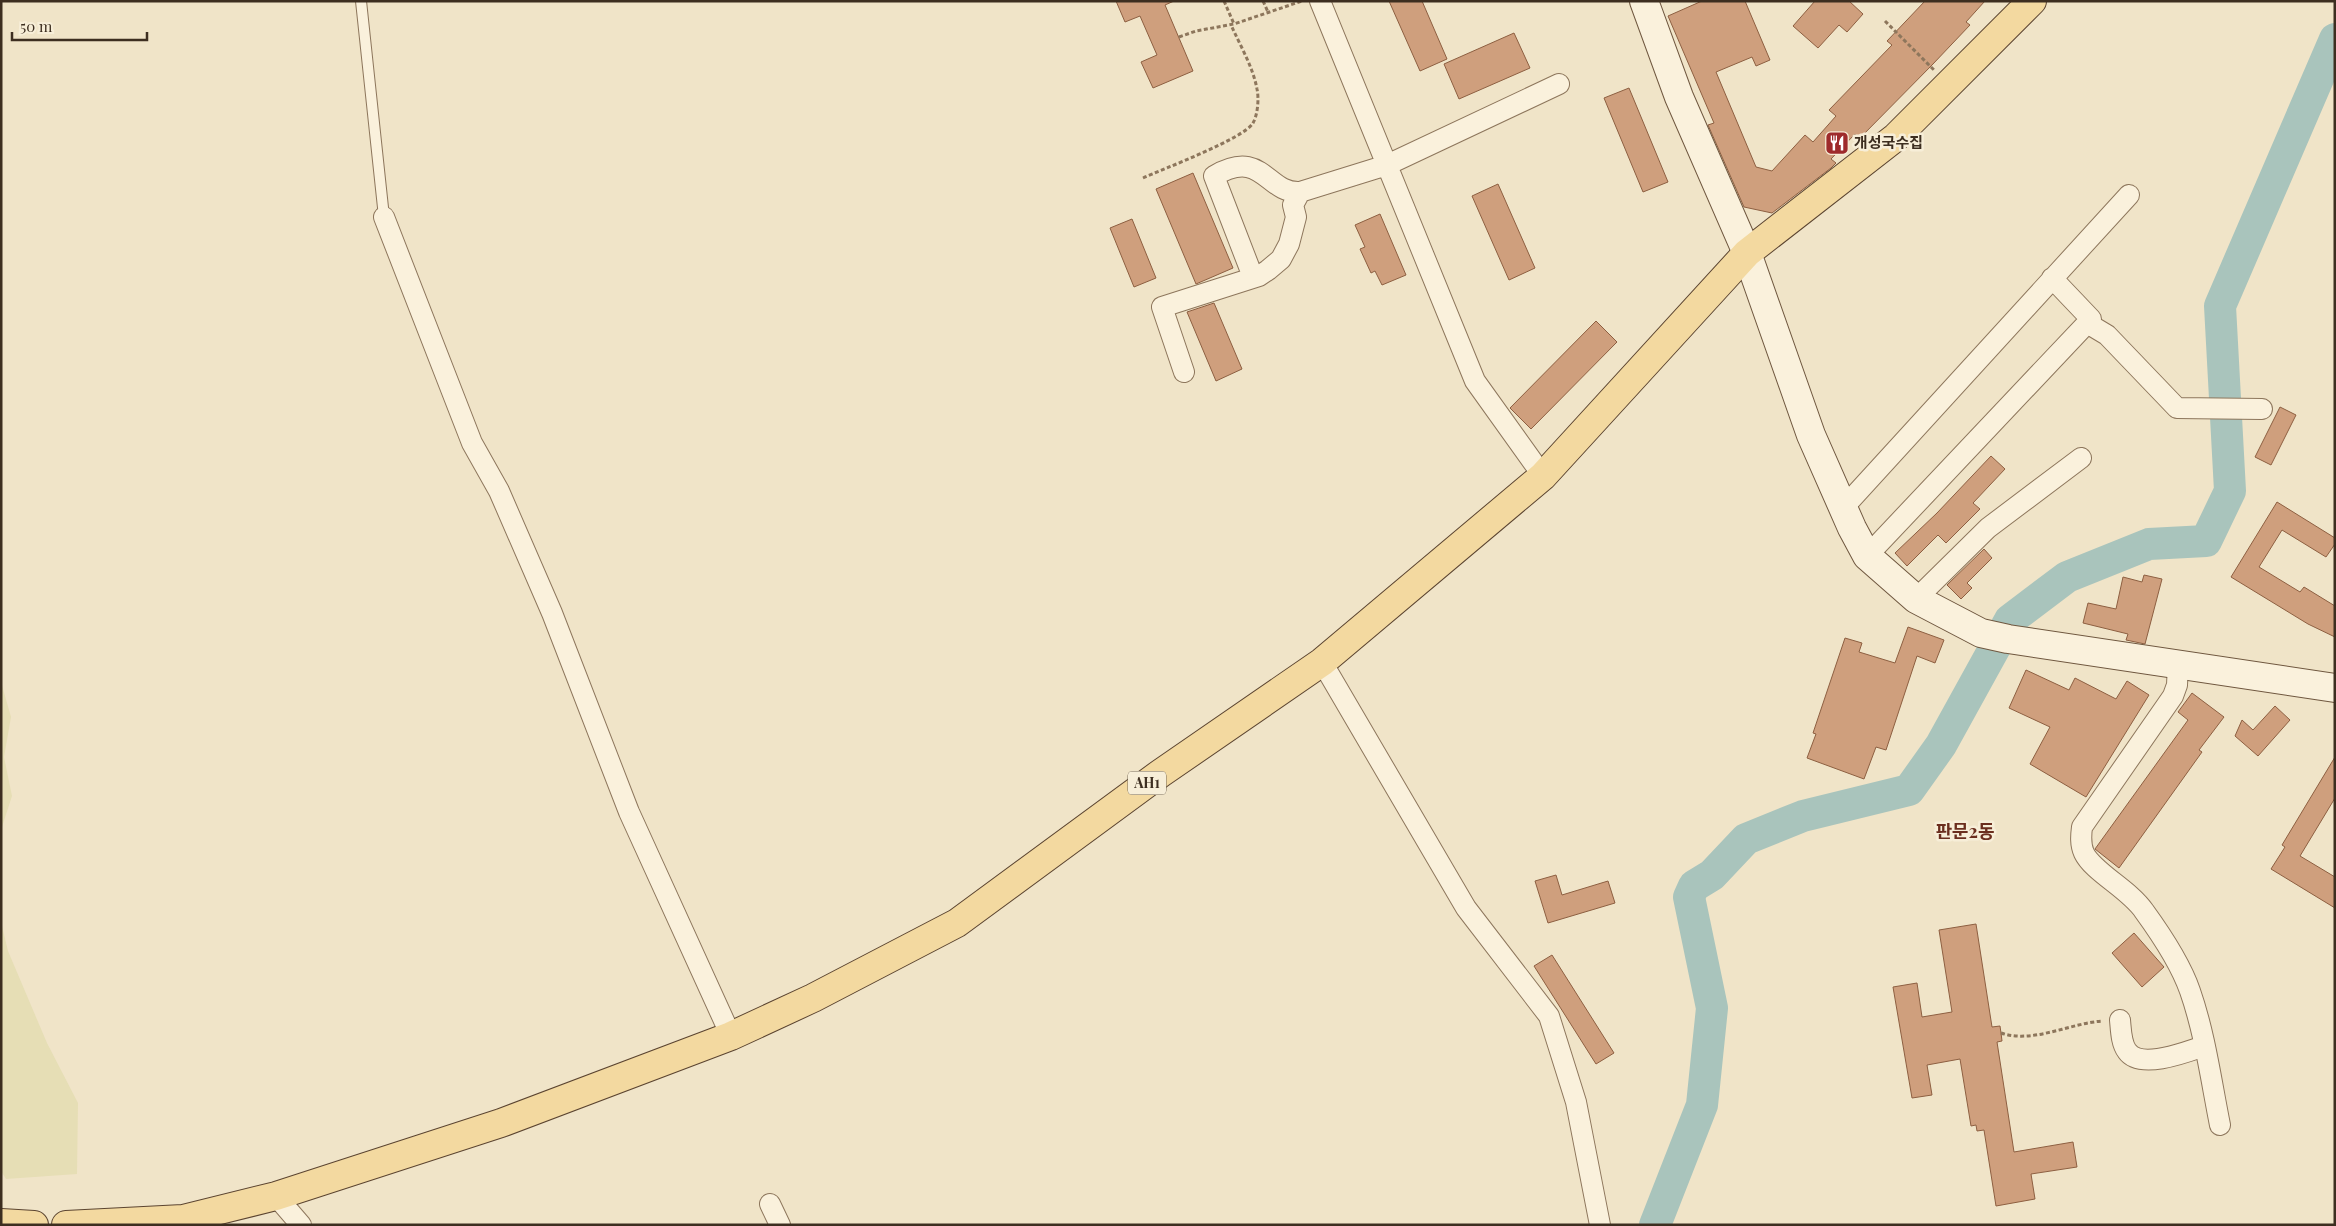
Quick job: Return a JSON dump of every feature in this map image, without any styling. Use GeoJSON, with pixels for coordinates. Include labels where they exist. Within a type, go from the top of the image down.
{"type":"FeatureCollection","features":[{"type":"Feature","properties":{"kind":"main road","name":"AH1"},"geometry":{"type":"LineString","coordinates":[[66,1225],[183,1219],[276,1196],[500,1123],[731,1036],[813,998],[957,923],[1161,773],[1322,662],[1544,476],[1747,253],[1896,137],[2032,1]]}},
{"type":"Feature","properties":{"kind":"main road"},"geometry":{"type":"LineString","coordinates":[[1,1223],[34,1225]]}},
{"type":"Feature","properties":{"kind":"street"},"geometry":{"type":"LineString","coordinates":[[1320,1],[1475,381],[1544,476]]}},
{"type":"Feature","properties":{"kind":"street"},"geometry":{"type":"LineString","coordinates":[[1644,1],[1679,97],[1747,253],[1811,435],[1867,556],[1916,598],[1981,633],[2008,639],[2335,688]]}},
{"type":"Feature","properties":{"kind":"street"},"geometry":{"type":"LineString","coordinates":[[1253,277],[1214,176],[1224,170],[1241,166],[1261,173],[1286,190],[1300,192],[1387,165],[1559,84]]}},
{"type":"Feature","properties":{"kind":"street"},"geometry":{"type":"LineString","coordinates":[[1184,372],[1162,307],[1259,276],[1281,259],[1294,230],[1296,217],[1293,205],[1300,192]]}},
{"type":"Feature","properties":{"kind":"street"},"geometry":{"type":"LineString","coordinates":[[1844,507],[2129,195]]}},
{"type":"Feature","properties":{"kind":"street"},"geometry":{"type":"LineString","coordinates":[[384,216],[472,443],[499,491],[552,613],[629,812],[731,1036]]}},
{"type":"Feature","properties":{"kind":"street"},"geometry":{"type":"LineString","coordinates":[[1867,556],[2091,319],[2052,278]]}},
{"type":"Feature","properties":{"kind":"street"},"geometry":{"type":"LineString","coordinates":[[2087,323],[2106,336],[2177,408],[2262,409]]}},
{"type":"Feature","properties":{"kind":"street"},"geometry":{"type":"LineString","coordinates":[[1916,598],[1988,528],[2081,458]]}},
{"type":"Feature","properties":{"kind":"street"},"geometry":{"type":"LineString","coordinates":[[1322,662],[1466,908],[1549,1016],[1576,1102],[1600,1225]]}},
{"type":"Feature","properties":{"kind":"street"},"geometry":{"type":"LineString","coordinates":[[2178,664],[2177,685],[2173,696],[2082,826],[2081,842],[2083,852],[2088,860],[2132,895],[2144,911],[2189,988],[2204,1046],[2220,1125]]}},
{"type":"Feature","properties":{"kind":"street"},"geometry":{"type":"LineString","coordinates":[[2120,1020],[2127,1052],[2135,1057],[2144,1059],[2180,1055],[2204,1046]]}},
{"type":"Feature","properties":{"kind":"street"},"geometry":{"type":"LineString","coordinates":[[276,1196],[301,1225]]}},
{"type":"Feature","properties":{"kind":"street"},"geometry":{"type":"LineString","coordinates":[[770,1204],[780,1225]]}},
{"type":"Feature","properties":{"kind":"lane"},"geometry":{"type":"LineString","coordinates":[[361,1],[384,216]]}},
{"type":"Feature","properties":{"kind":"path"},"geometry":{"type":"LineString","coordinates":[[1143,178],[1220,144],[1245,131],[1253,123],[1257,108],[1258,90],[1224,1]]}},
{"type":"Feature","properties":{"kind":"path"},"geometry":{"type":"LineString","coordinates":[[1263,1],[1268,12]]}},
{"type":"Feature","properties":{"kind":"path"},"geometry":{"type":"LineString","coordinates":[[1179,37],[1196,31],[1232,24],[1302,1]]}},
{"type":"Feature","properties":{"kind":"path"},"geometry":{"type":"LineString","coordinates":[[1885,21],[1949,84]]}},
{"type":"Feature","properties":{"kind":"path"},"geometry":{"type":"LineString","coordinates":[[2001,1033],[2021,1038],[2089,1022],[2120,1020]]}},
{"type":"Feature","properties":{"kind":"shaded area"},"geometry":{"type":"Polygon","coordinates":[[[1,682],[11,717],[4,757],[12,796],[1,830],[1,682]]]}},
{"type":"Feature","properties":{"kind":"shaded area"},"geometry":{"type":"Polygon","coordinates":[[[1,922],[8,951],[47,1043],[78,1103],[77,1174],[6,1179],[1,1171],[1,922]]]}},
{"type":"Feature","properties":{"kind":"building"},"geometry":{"type":"Polygon","coordinates":[[[1116,1],[1174,1],[1165,5],[1193,71],[1153,88],[1141,62],[1157,55],[1140,16],[1125,22],[1116,1]]]}},
{"type":"Feature","properties":{"kind":"building"},"geometry":{"type":"Polygon","coordinates":[[[1389,1],[1422,1],[1447,59],[1420,71],[1389,1]]]}},
{"type":"Feature","properties":{"kind":"building"},"geometry":{"type":"Polygon","coordinates":[[[1702,1],[1745,1],[1770,60],[1756,66],[1752,57],[1716,72],[1756,167],[1772,171],[1805,135],[1813,142],[1836,116],[1829,110],[1892,45],[1887,41],[1925,1],[1985,1],[1966,22],[1970,25],[1933,64],[1859,139],[1855,134],[1831,159],[1836,163],[1831,168],[1772,213],[1744,207],[1708,125],[1714,123],[1668,16],[1702,1]]]}},
{"type":"Feature","properties":{"kind":"building"},"geometry":{"type":"Polygon","coordinates":[[[1815,1],[1849,1],[1863,14],[1847,32],[1839,25],[1818,48],[1793,26],[1815,1]]]}},
{"type":"Feature","properties":{"kind":"building"},"geometry":{"type":"Polygon","coordinates":[[[1514,33],[1530,68],[1459,99],[1444,64],[1514,33]]]}},
{"type":"Feature","properties":{"kind":"building"},"geometry":{"type":"Polygon","coordinates":[[[1629,88],[1668,182],[1643,192],[1604,98],[1629,88]]]}},
{"type":"Feature","properties":{"kind":"building"},"geometry":{"type":"Polygon","coordinates":[[[1193,173],[1233,268],[1196,284],[1156,189],[1193,173]]]}},
{"type":"Feature","properties":{"kind":"building"},"geometry":{"type":"Polygon","coordinates":[[[1498,184],[1535,268],[1509,280],[1472,196],[1498,184]]]}},
{"type":"Feature","properties":{"kind":"building"},"geometry":{"type":"Polygon","coordinates":[[[1380,214],[1406,275],[1382,285],[1375,271],[1371,273],[1360,249],[1365,247],[1355,225],[1380,214]]]}},
{"type":"Feature","properties":{"kind":"building"},"geometry":{"type":"Polygon","coordinates":[[[1132,219],[1156,278],[1134,287],[1110,228],[1132,219]]]}},
{"type":"Feature","properties":{"kind":"building"},"geometry":{"type":"Polygon","coordinates":[[[1214,303],[1242,369],[1216,381],[1187,312],[1214,303]]]}},
{"type":"Feature","properties":{"kind":"building"},"geometry":{"type":"Polygon","coordinates":[[[1596,321],[1617,342],[1531,429],[1510,408],[1596,321]]]}},
{"type":"Feature","properties":{"kind":"building"},"geometry":{"type":"Polygon","coordinates":[[[2280,407],[2296,415],[2271,465],[2255,457],[2280,407]]]}},
{"type":"Feature","properties":{"kind":"building"},"geometry":{"type":"Polygon","coordinates":[[[1991,456],[2005,469],[1973,503],[1980,509],[1946,543],[1938,535],[1907,566],[1895,553],[1937,513],[1991,456]]]}},
{"type":"Feature","properties":{"kind":"building"},"geometry":{"type":"Polygon","coordinates":[[[2277,502],[2335,538],[2335,544],[2326,557],[2282,530],[2259,567],[2300,592],[2304,587],[2335,606],[2335,637],[2308,624],[2231,577],[2277,502]]]}},
{"type":"Feature","properties":{"kind":"building"},"geometry":{"type":"Polygon","coordinates":[[[1984,549],[1992,558],[1967,583],[1972,588],[1961,599],[1947,585],[1984,549]]]}},
{"type":"Feature","properties":{"kind":"building"},"geometry":{"type":"Polygon","coordinates":[[[2144,575],[2162,579],[2145,644],[2126,640],[2128,634],[2083,623],[2088,603],[2116,609],[2123,577],[2142,582],[2144,575]]]}},
{"type":"Feature","properties":{"kind":"building"},"geometry":{"type":"Polygon","coordinates":[[[1908,627],[1944,640],[1935,663],[1917,656],[1886,750],[1876,747],[1864,779],[1807,758],[1816,734],[1813,733],[1845,638],[1862,643],[1859,652],[1895,663],[1908,627]]]}},
{"type":"Feature","properties":{"kind":"building"},"geometry":{"type":"Polygon","coordinates":[[[2026,670],[2069,690],[2075,678],[2116,699],[2127,681],[2149,695],[2086,797],[2030,764],[2050,727],[2009,708],[2026,670]]]}},
{"type":"Feature","properties":{"kind":"building"},"geometry":{"type":"Polygon","coordinates":[[[2192,693],[2224,717],[2199,750],[2202,752],[2119,868],[2095,849],[2188,720],[2178,712],[2192,693]]]}},
{"type":"Feature","properties":{"kind":"building"},"geometry":{"type":"Polygon","coordinates":[[[2275,706],[2290,720],[2258,756],[2235,736],[2242,720],[2253,730],[2275,706]]]}},
{"type":"Feature","properties":{"kind":"building"},"geometry":{"type":"Polygon","coordinates":[[[2335,757],[2335,798],[2300,856],[2335,877],[2335,908],[2271,869],[2285,847],[2282,845],[2335,757]]]}},
{"type":"Feature","properties":{"kind":"building"},"geometry":{"type":"Polygon","coordinates":[[[1556,875],[1562,895],[1608,881],[1615,903],[1548,923],[1535,881],[1556,875]]]}},
{"type":"Feature","properties":{"kind":"building"},"geometry":{"type":"Polygon","coordinates":[[[1976,924],[1992,1027],[2000,1026],[2002,1041],[1997,1042],[2014,1152],[2073,1142],[2077,1167],[2031,1174],[2035,1199],[1996,1206],[1984,1130],[1977,1131],[1976,1125],[1971,1126],[1960,1059],[1927,1065],[1932,1095],[1912,1098],[1893,987],[1917,983],[1922,1017],[1952,1012],[1939,930],[1976,924]]]}},
{"type":"Feature","properties":{"kind":"building"},"geometry":{"type":"Polygon","coordinates":[[[2134,933],[2164,967],[2142,987],[2112,953],[2134,933]]]}},
{"type":"Feature","properties":{"kind":"building"},"geometry":{"type":"Polygon","coordinates":[[[1552,955],[1614,1053],[1596,1064],[1534,966],[1552,955]]]}},
{"type":"Feature","properties":{"kind":"waterway"},"geometry":{"type":"LineString","coordinates":[[1655,1225],[1702,1105],[1712,1008],[1689,897],[1694,886],[1712,875],[1746,839],[1803,816],[1909,790],[1941,745],[2010,620],[2067,577],[2149,544],[2206,541],[2230,491],[2220,306],[2335,39]]}},
{"type":"Feature","properties":{"kind":"place","name":"개성국수집"},"geometry":{"type":"Point","coordinates":[1837,143]}},
{"type":"Feature","properties":{"kind":"district","name":"판문2동"},"geometry":{"type":"Point","coordinates":[1965,832]}}]}
